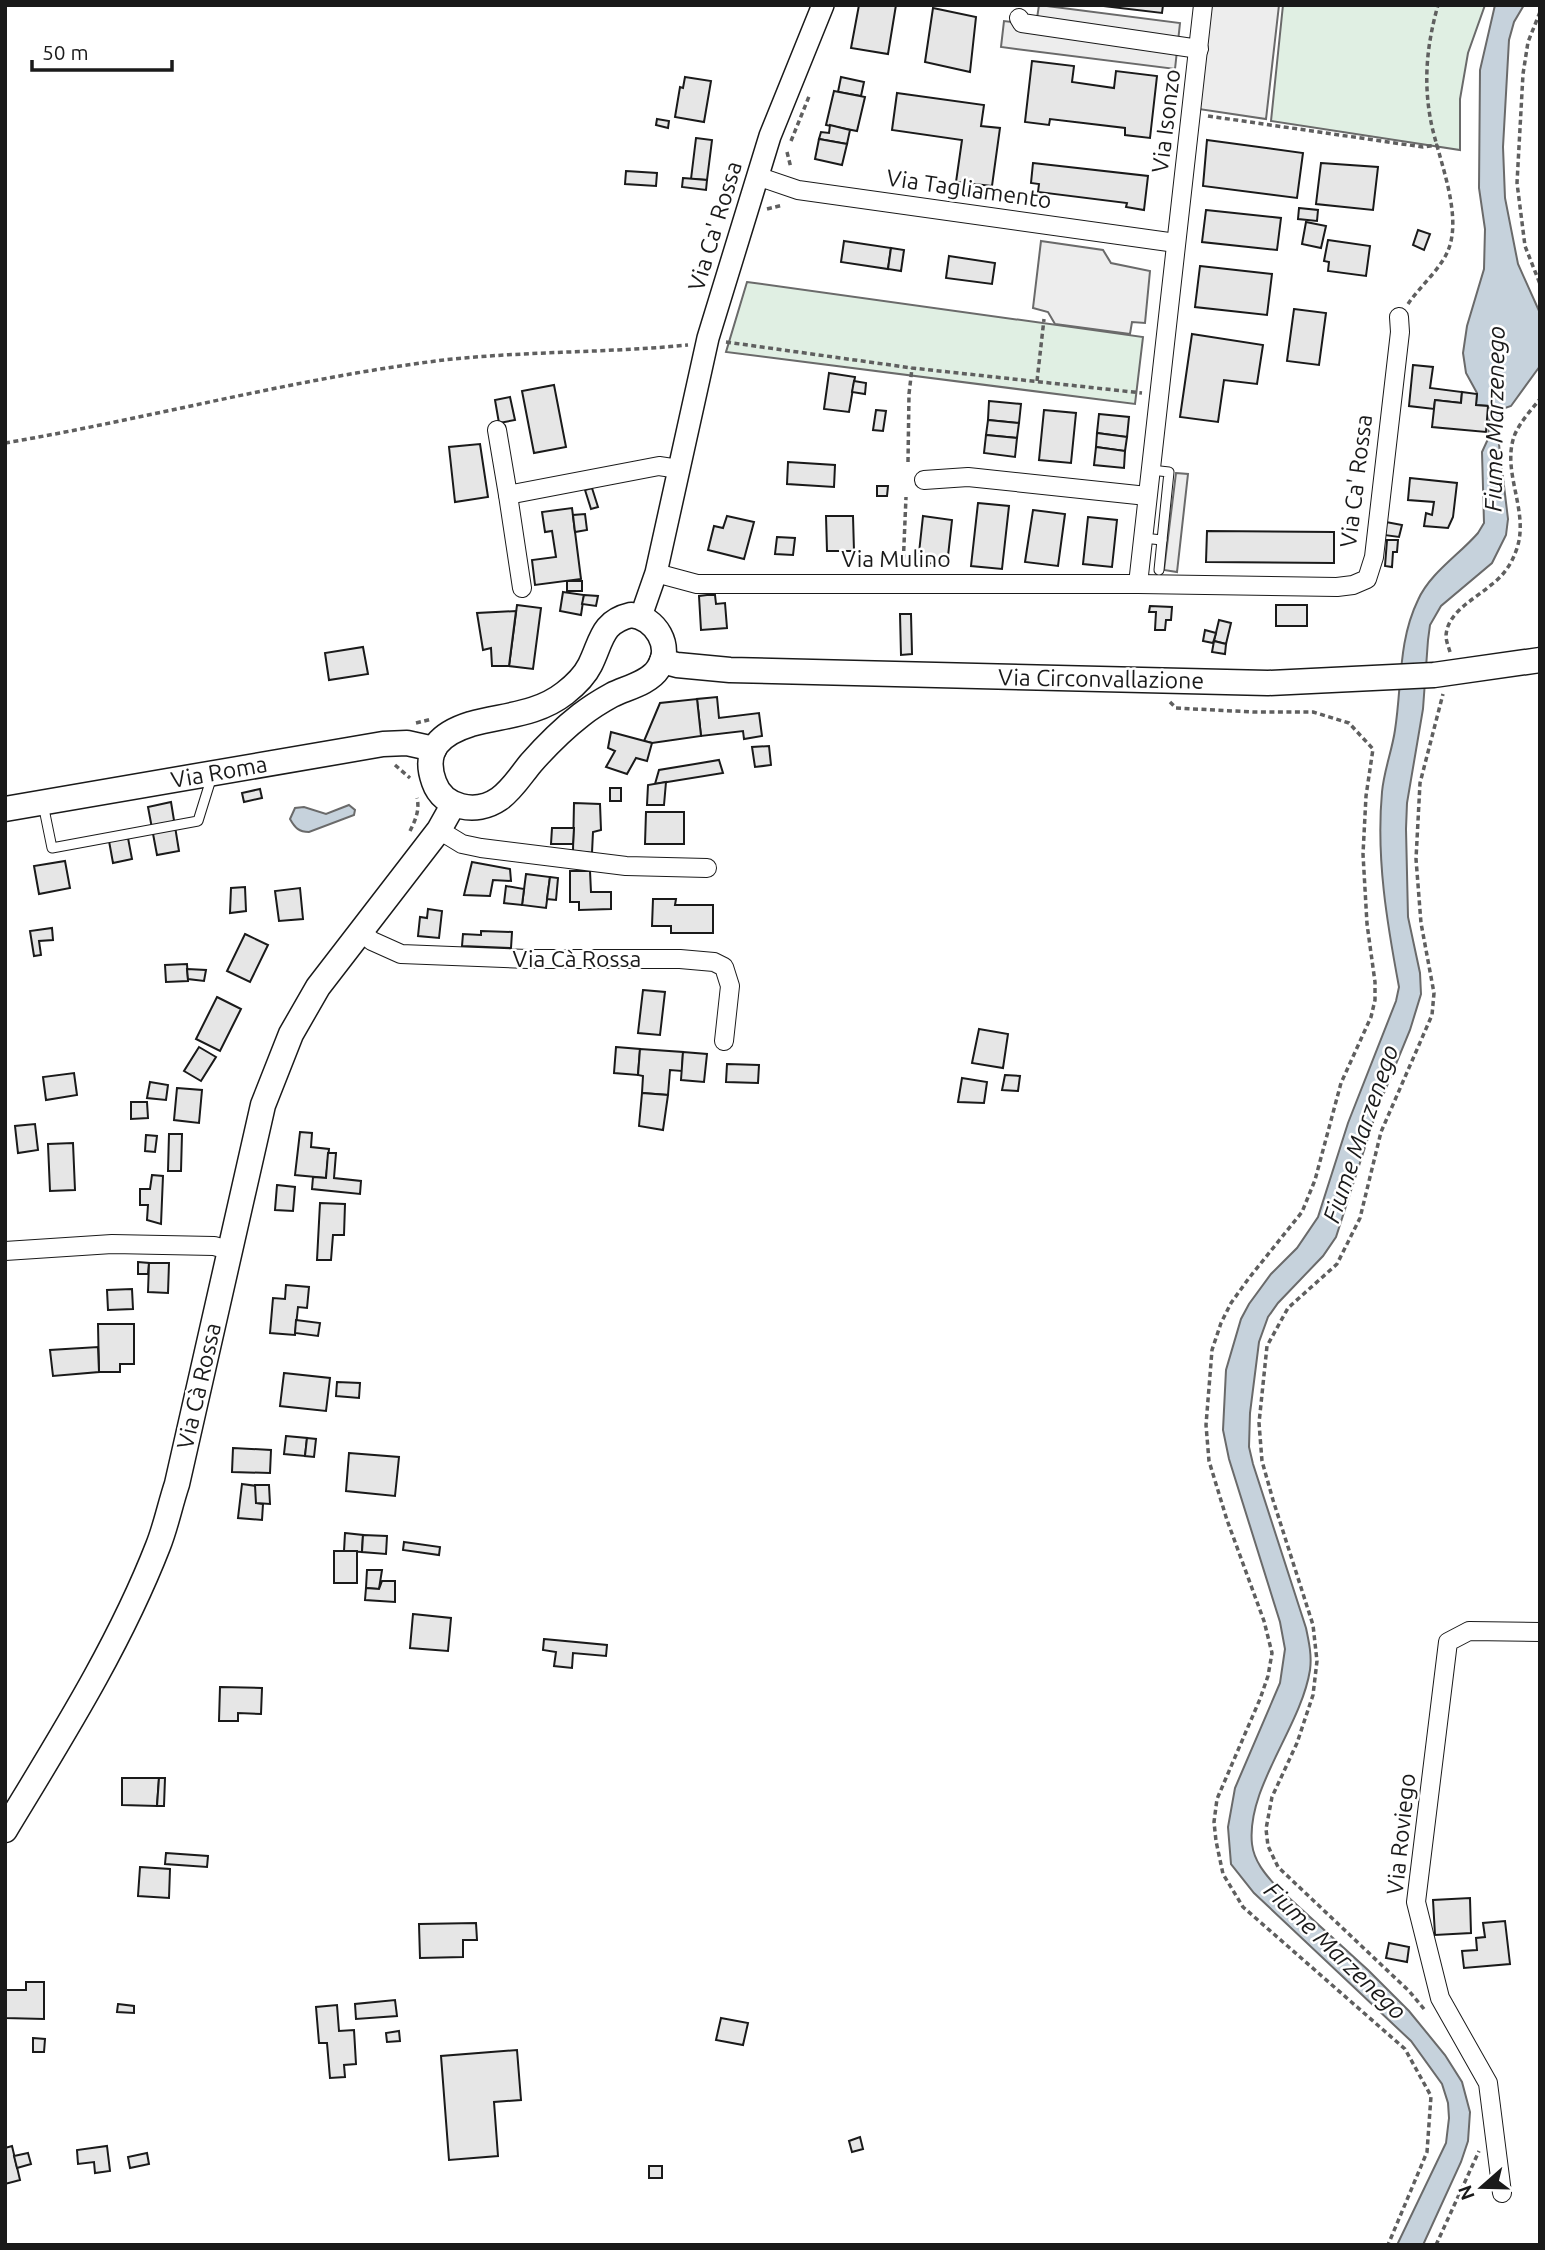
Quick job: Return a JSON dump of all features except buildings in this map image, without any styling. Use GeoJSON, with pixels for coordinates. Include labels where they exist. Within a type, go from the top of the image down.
{"type":"FeatureCollection","features":[{"type":"Feature","properties":{"kind":"main road"},"geometry":{"type":"LineString","coordinates":[[662,661],[651,676],[584,695],[551,703],[526,713],[457,729],[440,739],[434,748],[430,772],[438,793],[453,805],[466,808],[482,807],[499,800],[580,715],[584,695],[589,668],[607,627],[616,618],[641,616],[653,623],[661,636],[664,650],[662,661]]}},
{"type":"Feature","properties":{"kind":"main road","name":"Via Circonvallazione"},"geometry":{"type":"LineString","coordinates":[[662,661],[730,670],[1268,683],[1387,678],[1540,660]]}},
{"type":"Feature","properties":{"kind":"main road","name":"Via Roma"},"geometry":{"type":"LineString","coordinates":[[5,808],[383,744],[407,743],[434,748]]}},
{"type":"Feature","properties":{"kind":"main road","name":"Via Cà Rossa"},"geometry":{"type":"LineString","coordinates":[[5,1830],[95,1675],[138,1592],[159,1544],[177,1484],[263,1105],[291,1034],[318,987],[439,830],[453,805]]}},
{"type":"Feature","properties":{"kind":"street","name":"Via Ca' Rossa"},"geometry":{"type":"LineString","coordinates":[[641,616],[656,573],[708,338],[770,136],[823,5]]}},
{"type":"Feature","properties":{"kind":"street","name":"Via Isonzo"},"geometry":{"type":"LineString","coordinates":[[1176,243],[1203,5]]}},
{"type":"Feature","properties":{"kind":"street"},"geometry":{"type":"LineString","coordinates":[[1019,18],[1022,23],[1199,49]]}},
{"type":"Feature","properties":{"kind":"street","name":"Via Tagliamento"},"geometry":{"type":"LineString","coordinates":[[757,176],[798,191],[1176,243]]}},
{"type":"Feature","properties":{"kind":"street"},"geometry":{"type":"LineString","coordinates":[[1138,584],[1176,243]]}},
{"type":"Feature","properties":{"kind":"street","name":"Via Ca' Rossa"},"geometry":{"type":"LineString","coordinates":[[1138,584],[1337,587],[1353,585],[1367,579],[1374,557],[1400,332],[1399,317]]}},
{"type":"Feature","properties":{"kind":"street"},"geometry":{"type":"LineString","coordinates":[[497,430],[522,588]]}},
{"type":"Feature","properties":{"kind":"street"},"geometry":{"type":"LineString","coordinates":[[508,495],[659,466],[679,469]]}},
{"type":"Feature","properties":{"kind":"street"},"geometry":{"type":"LineString","coordinates":[[924,480],[968,477],[1147,496]]}},
{"type":"Feature","properties":{"kind":"street","name":"Via Mulino"},"geometry":{"type":"LineString","coordinates":[[656,573],[697,584],[1138,584]]}},
{"type":"Feature","properties":{"kind":"street"},"geometry":{"type":"LineString","coordinates":[[439,830],[462,844],[481,848],[626,866],[707,868]]}},
{"type":"Feature","properties":{"kind":"street","name":"Via Cà Rossa"},"geometry":{"type":"LineString","coordinates":[[360,931],[372,941],[401,954],[528,959],[680,959],[714,962],[724,967],[730,986],[724,1041]]}},
{"type":"Feature","properties":{"kind":"street"},"geometry":{"type":"LineString","coordinates":[[5,1251],[112,1244],[214,1246],[229,1250]]}},
{"type":"Feature","properties":{"kind":"street","name":"Via Roviego"},"geometry":{"type":"LineString","coordinates":[[1502,2193],[1488,2083],[1440,1998],[1416,1902],[1448,1642],[1469,1631],[1540,1632]]}},
{"type":"Feature","properties":{"kind":"lane"},"geometry":{"type":"LineString","coordinates":[[1151,470],[1169,472],[1159,570]]}},
{"type":"Feature","properties":{"kind":"lane"},"geometry":{"type":"LineString","coordinates":[[1143,538],[1162,540]]}},
{"type":"Feature","properties":{"kind":"lane"},"geometry":{"type":"LineString","coordinates":[[43,802],[52,848],[198,821],[213,773]]}},
{"type":"Feature","properties":{"kind":"path"},"geometry":{"type":"LineString","coordinates":[[1399,317],[1451,245],[1450,188],[1432,123],[1426,81],[1429,35],[1438,5]]}},
{"type":"Feature","properties":{"kind":"path"},"geometry":{"type":"LineString","coordinates":[[1540,12],[1528,43],[1523,74],[1517,183],[1525,246],[1540,284]]}},
{"type":"Feature","properties":{"kind":"path"},"geometry":{"type":"LineString","coordinates":[[793,171],[786,153],[811,91]]}},
{"type":"Feature","properties":{"kind":"path"},"geometry":{"type":"LineString","coordinates":[[1202,116],[1423,147],[1438,145]]}},
{"type":"Feature","properties":{"kind":"path"},"geometry":{"type":"LineString","coordinates":[[1037,381],[1044,319]]}},
{"type":"Feature","properties":{"kind":"path"},"geometry":{"type":"LineString","coordinates":[[5,443],[83,430],[376,370],[446,360],[689,345],[693,335]]}},
{"type":"Feature","properties":{"kind":"path"},"geometry":{"type":"LineString","coordinates":[[725,342],[912,368],[1141,392],[1148,403],[1158,404]]}},
{"type":"Feature","properties":{"kind":"path"},"geometry":{"type":"LineString","coordinates":[[908,462],[912,368]]}},
{"type":"Feature","properties":{"kind":"path"},"geometry":{"type":"LineString","coordinates":[[1429,2015],[1409,1991],[1278,1867],[1268,1846],[1266,1829],[1272,1797],[1297,1743],[1313,1695],[1317,1661],[1313,1625],[1262,1461],[1259,1423],[1267,1346],[1288,1308],[1338,1265],[1360,1218],[1381,1132],[1432,1015],[1434,993],[1422,922],[1416,859],[1420,783],[1437,712],[1444,672],[1446,636],[1451,623],[1460,608],[1493,584],[1511,565],[1519,544],[1522,517],[1511,457],[1514,436],[1521,422],[1540,399]]}},
{"type":"Feature","properties":{"kind":"path"},"geometry":{"type":"LineString","coordinates":[[902,584],[906,497]]}},
{"type":"Feature","properties":{"kind":"path"},"geometry":{"type":"LineString","coordinates":[[1149,680],[1176,708],[1313,712],[1349,723],[1373,749],[1366,796],[1363,854],[1367,924],[1376,982],[1371,1017],[1341,1083],[1315,1180],[1302,1212],[1231,1303],[1221,1322],[1212,1350],[1206,1425],[1209,1461],[1227,1520],[1264,1620],[1272,1653],[1260,1699],[1217,1799],[1214,1822],[1218,1852],[1223,1874],[1243,1907],[1405,2049],[1431,2096],[1427,2152],[1388,2245]]}},
{"type":"Feature","properties":{"kind":"path"},"geometry":{"type":"LineString","coordinates":[[413,723],[443,716]]}},
{"type":"Feature","properties":{"kind":"path"},"geometry":{"type":"LineString","coordinates":[[1436,2245],[1459,2200],[1480,2149]]}},
{"type":"Feature","properties":{"kind":"green space"},"geometry":{"type":"Polygon","coordinates":[[[1283,5],[1485,5],[1468,53],[1460,99],[1460,150],[1271,121],[1283,5]]]}},
{"type":"Feature","properties":{"kind":"green space"},"geometry":{"type":"Polygon","coordinates":[[[747,282],[1143,337],[1135,404],[726,352],[747,282]]]}},
{"type":"Feature","properties":{"kind":"shaded area"},"geometry":{"type":"Polygon","coordinates":[[[1039,5],[1180,23],[1175,69],[1001,47],[1004,21],[1036,25],[1039,5]]]}},
{"type":"Feature","properties":{"kind":"shaded area"},"geometry":{"type":"Polygon","coordinates":[[[1203,5],[1279,5],[1266,119],[1192,108],[1203,5]]]}},
{"type":"Feature","properties":{"kind":"shaded area"},"geometry":{"type":"Polygon","coordinates":[[[1041,241],[1103,250],[1111,263],[1150,271],[1145,323],[1132,322],[1130,334],[1055,324],[1048,312],[1033,308],[1041,241]]]}},
{"type":"Feature","properties":{"kind":"shaded area"},"geometry":{"type":"Polygon","coordinates":[[[1176,473],[1188,474],[1177,572],[1164,570],[1176,473]]]}},
{"type":"Feature","properties":{"kind":"water","name":"Fiume Marzenego"},"geometry":{"type":"Polygon","coordinates":[[[1495,5],[1524,5],[1514,22],[1509,40],[1503,147],[1505,198],[1518,264],[1540,313],[1540,366],[1511,406],[1502,409],[1498,436],[1508,519],[1506,535],[1492,563],[1441,606],[1430,625],[1423,709],[1407,803],[1406,829],[1408,917],[1420,973],[1421,994],[1410,1030],[1377,1110],[1336,1237],[1323,1256],[1268,1317],[1259,1342],[1250,1413],[1249,1447],[1253,1464],[1306,1628],[1311,1660],[1305,1692],[1257,1801],[1252,1823],[1253,1850],[1261,1867],[1276,1886],[1409,2011],[1445,2055],[1462,2082],[1470,2112],[1468,2141],[1461,2162],[1423,2245],[1397,2245],[1446,2143],[1448,2103],[1442,2084],[1411,2041],[1254,1893],[1231,1864],[1228,1827],[1235,1788],[1280,1683],[1285,1649],[1280,1622],[1229,1459],[1223,1430],[1226,1370],[1241,1319],[1271,1274],[1297,1248],[1318,1217],[1348,1123],[1396,1001],[1399,987],[1390,939],[1380,841],[1383,784],[1395,730],[1404,647],[1412,616],[1423,590],[1478,533],[1484,523],[1482,452],[1488,439],[1490,406],[1476,405],[1477,393],[1466,373],[1463,353],[1467,326],[1484,269],[1485,229],[1479,188],[1480,70],[1495,5]]]}},
{"type":"Feature","properties":{"kind":"water"},"geometry":{"type":"Polygon","coordinates":[[[349,805],[355,810],[354,815],[309,832],[298,829],[290,819],[295,808],[304,807],[326,814],[349,805]]]}}]}
